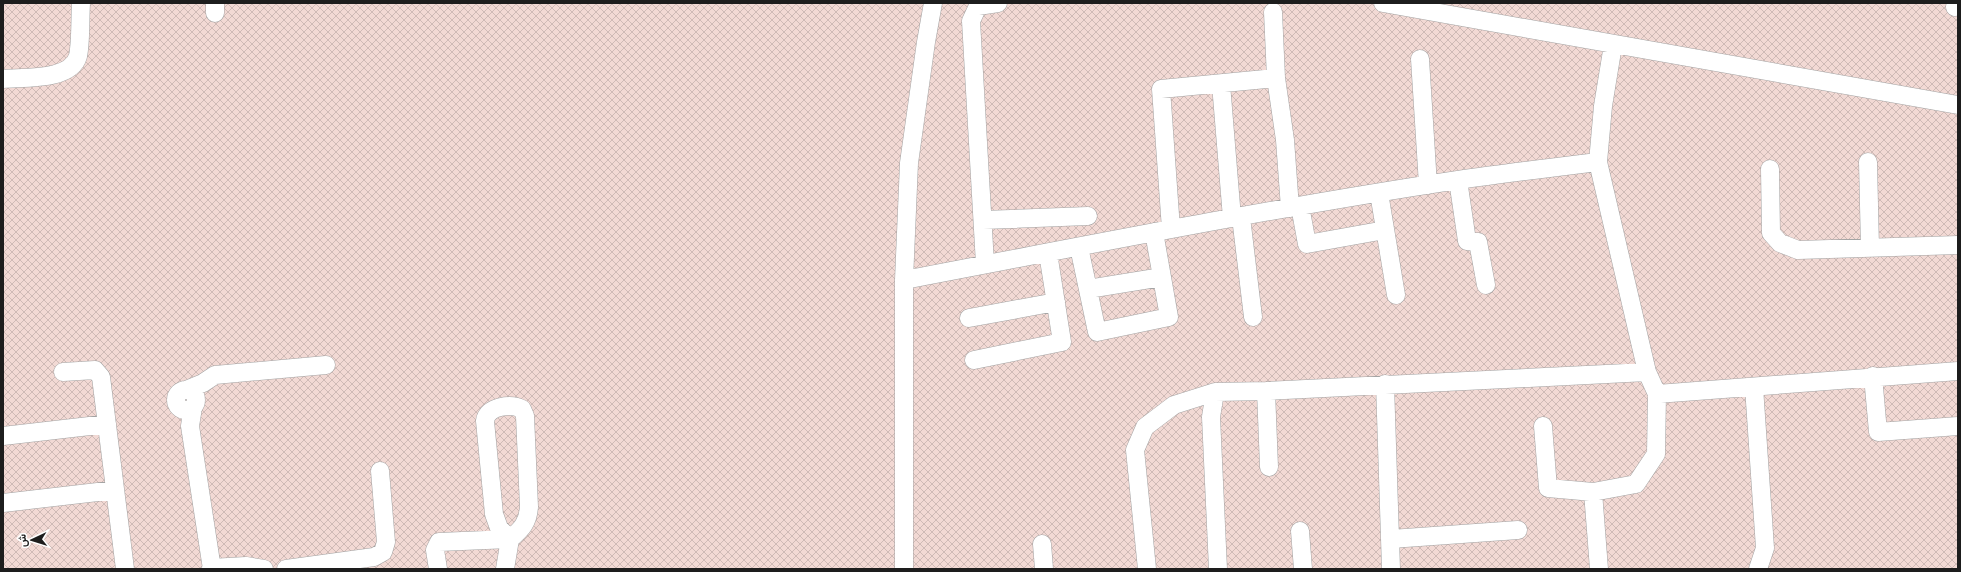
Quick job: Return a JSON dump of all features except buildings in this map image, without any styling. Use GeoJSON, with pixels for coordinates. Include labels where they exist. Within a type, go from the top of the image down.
{"type":"FeatureCollection","features":[{"type":"Feature","properties":{"kind":"lane"},"geometry":{"type":"LineString","coordinates":[[3,79],[63,73],[72,66],[78,56],[81,3]]}},
{"type":"Feature","properties":{"kind":"lane"},"geometry":{"type":"LineString","coordinates":[[904,569],[904,280],[909,163],[933,3]]}},
{"type":"Feature","properties":{"kind":"lane"},"geometry":{"type":"LineString","coordinates":[[985,264],[971,21],[978,6],[998,3]]}},
{"type":"Feature","properties":{"kind":"lane"},"geometry":{"type":"LineString","coordinates":[[1383,3],[1958,105]]}},
{"type":"Feature","properties":{"kind":"lane"},"geometry":{"type":"LineString","coordinates":[[1272,12],[1276,78],[1295,207],[1307,244],[1385,230]]}},
{"type":"Feature","properties":{"kind":"lane"},"geometry":{"type":"LineString","coordinates":[[1543,426],[1548,488],[1593,492],[1636,484],[1656,454],[1658,394],[1647,372],[1598,162],[1603,106],[1613,44]]}},
{"type":"Feature","properties":{"kind":"lane"},"geometry":{"type":"LineString","coordinates":[[1420,59],[1428,185]]}},
{"type":"Feature","properties":{"kind":"lane"},"geometry":{"type":"LineString","coordinates":[[1079,246],[1097,332],[1169,317],[1162,277],[1163,231],[1161,89],[1276,78]]}},
{"type":"Feature","properties":{"kind":"lane"},"geometry":{"type":"LineString","coordinates":[[1221,84],[1237,218],[1253,317]]}},
{"type":"Feature","properties":{"kind":"lane"},"geometry":{"type":"LineString","coordinates":[[904,280],[1079,246],[1295,207],[1458,180],[1598,162]]}},
{"type":"Feature","properties":{"kind":"lane"},"geometry":{"type":"LineString","coordinates":[[1868,162],[1870,248]]}},
{"type":"Feature","properties":{"kind":"lane"},"geometry":{"type":"LineString","coordinates":[[1770,169],[1771,233],[1780,243],[1798,250],[1958,245]]}},
{"type":"Feature","properties":{"kind":"lane"},"geometry":{"type":"LineString","coordinates":[[1458,180],[1467,241],[1478,242],[1486,285]]}},
{"type":"Feature","properties":{"kind":"lane"},"geometry":{"type":"LineString","coordinates":[[1379,193],[1396,295]]}},
{"type":"Feature","properties":{"kind":"lane"},"geometry":{"type":"LineString","coordinates":[[983,220],[1088,216]]}},
{"type":"Feature","properties":{"kind":"lane"},"geometry":{"type":"LineString","coordinates":[[974,360],[1062,342],[1048,252]]}},
{"type":"Feature","properties":{"kind":"lane"},"geometry":{"type":"LineString","coordinates":[[1088,289],[1162,277]]}},
{"type":"Feature","properties":{"kind":"lane"},"geometry":{"type":"LineString","coordinates":[[969,318],[1056,302]]}},
{"type":"Feature","properties":{"kind":"lane"},"geometry":{"type":"LineString","coordinates":[[264,569],[246,566],[212,568],[190,426],[189,402],[203,383],[215,375],[326,365]]}},
{"type":"Feature","properties":{"kind":"lane"},"geometry":{"type":"LineString","coordinates":[[63,372],[91,370],[100,374],[126,569]]}},
{"type":"Feature","properties":{"kind":"lane"},"geometry":{"type":"LineString","coordinates":[[1658,394],[1873,376],[1958,371]]}},
{"type":"Feature","properties":{"kind":"lane"},"geometry":{"type":"LineString","coordinates":[[1146,569],[1134,450],[1145,427],[1174,405],[1215,392],[1266,391],[1647,372]]}},
{"type":"Feature","properties":{"kind":"lane"},"geometry":{"type":"LineString","coordinates":[[1873,376],[1878,432],[1958,426]]}},
{"type":"Feature","properties":{"kind":"lane"},"geometry":{"type":"LineString","coordinates":[[1385,384],[1391,569]]}},
{"type":"Feature","properties":{"kind":"lane"},"geometry":{"type":"LineString","coordinates":[[1754,387],[1765,548],[1758,569]]}},
{"type":"Feature","properties":{"kind":"lane"},"geometry":{"type":"LineString","coordinates":[[1266,391],[1269,467]]}},
{"type":"Feature","properties":{"kind":"lane"},"geometry":{"type":"LineString","coordinates":[[1215,392],[1211,416],[1218,569]]}},
{"type":"Feature","properties":{"kind":"lane"},"geometry":{"type":"LineString","coordinates":[[505,569],[510,539],[525,525],[529,516],[525,416],[522,409],[516,407],[491,410],[486,416],[485,421],[494,514],[499,528],[510,539]]}},
{"type":"Feature","properties":{"kind":"lane"},"geometry":{"type":"LineString","coordinates":[[3,436],[107,424]]}},
{"type":"Feature","properties":{"kind":"lane"},"geometry":{"type":"LineString","coordinates":[[286,569],[374,556],[384,552],[386,542],[380,471]]}},
{"type":"Feature","properties":{"kind":"lane"},"geometry":{"type":"LineString","coordinates":[[3,503],[115,490]]}},
{"type":"Feature","properties":{"kind":"lane"},"geometry":{"type":"LineString","coordinates":[[1593,492],[1599,569]]}},
{"type":"Feature","properties":{"kind":"lane"},"geometry":{"type":"LineString","coordinates":[[1391,539],[1518,530]]}},
{"type":"Feature","properties":{"kind":"lane"},"geometry":{"type":"LineString","coordinates":[[1300,531],[1303,569]]}},
{"type":"Feature","properties":{"kind":"lane"},"geometry":{"type":"LineString","coordinates":[[438,569],[435,550],[439,542],[510,539]]}},
{"type":"Feature","properties":{"kind":"lane"},"geometry":{"type":"LineString","coordinates":[[1042,544],[1044,569]]}},
{"type":"Feature","properties":{"kind":"shaded area"},"geometry":{"type":"Polygon","coordinates":[[[3,3],[1958,3],[1958,569],[3,569],[3,3]]]}}]}
